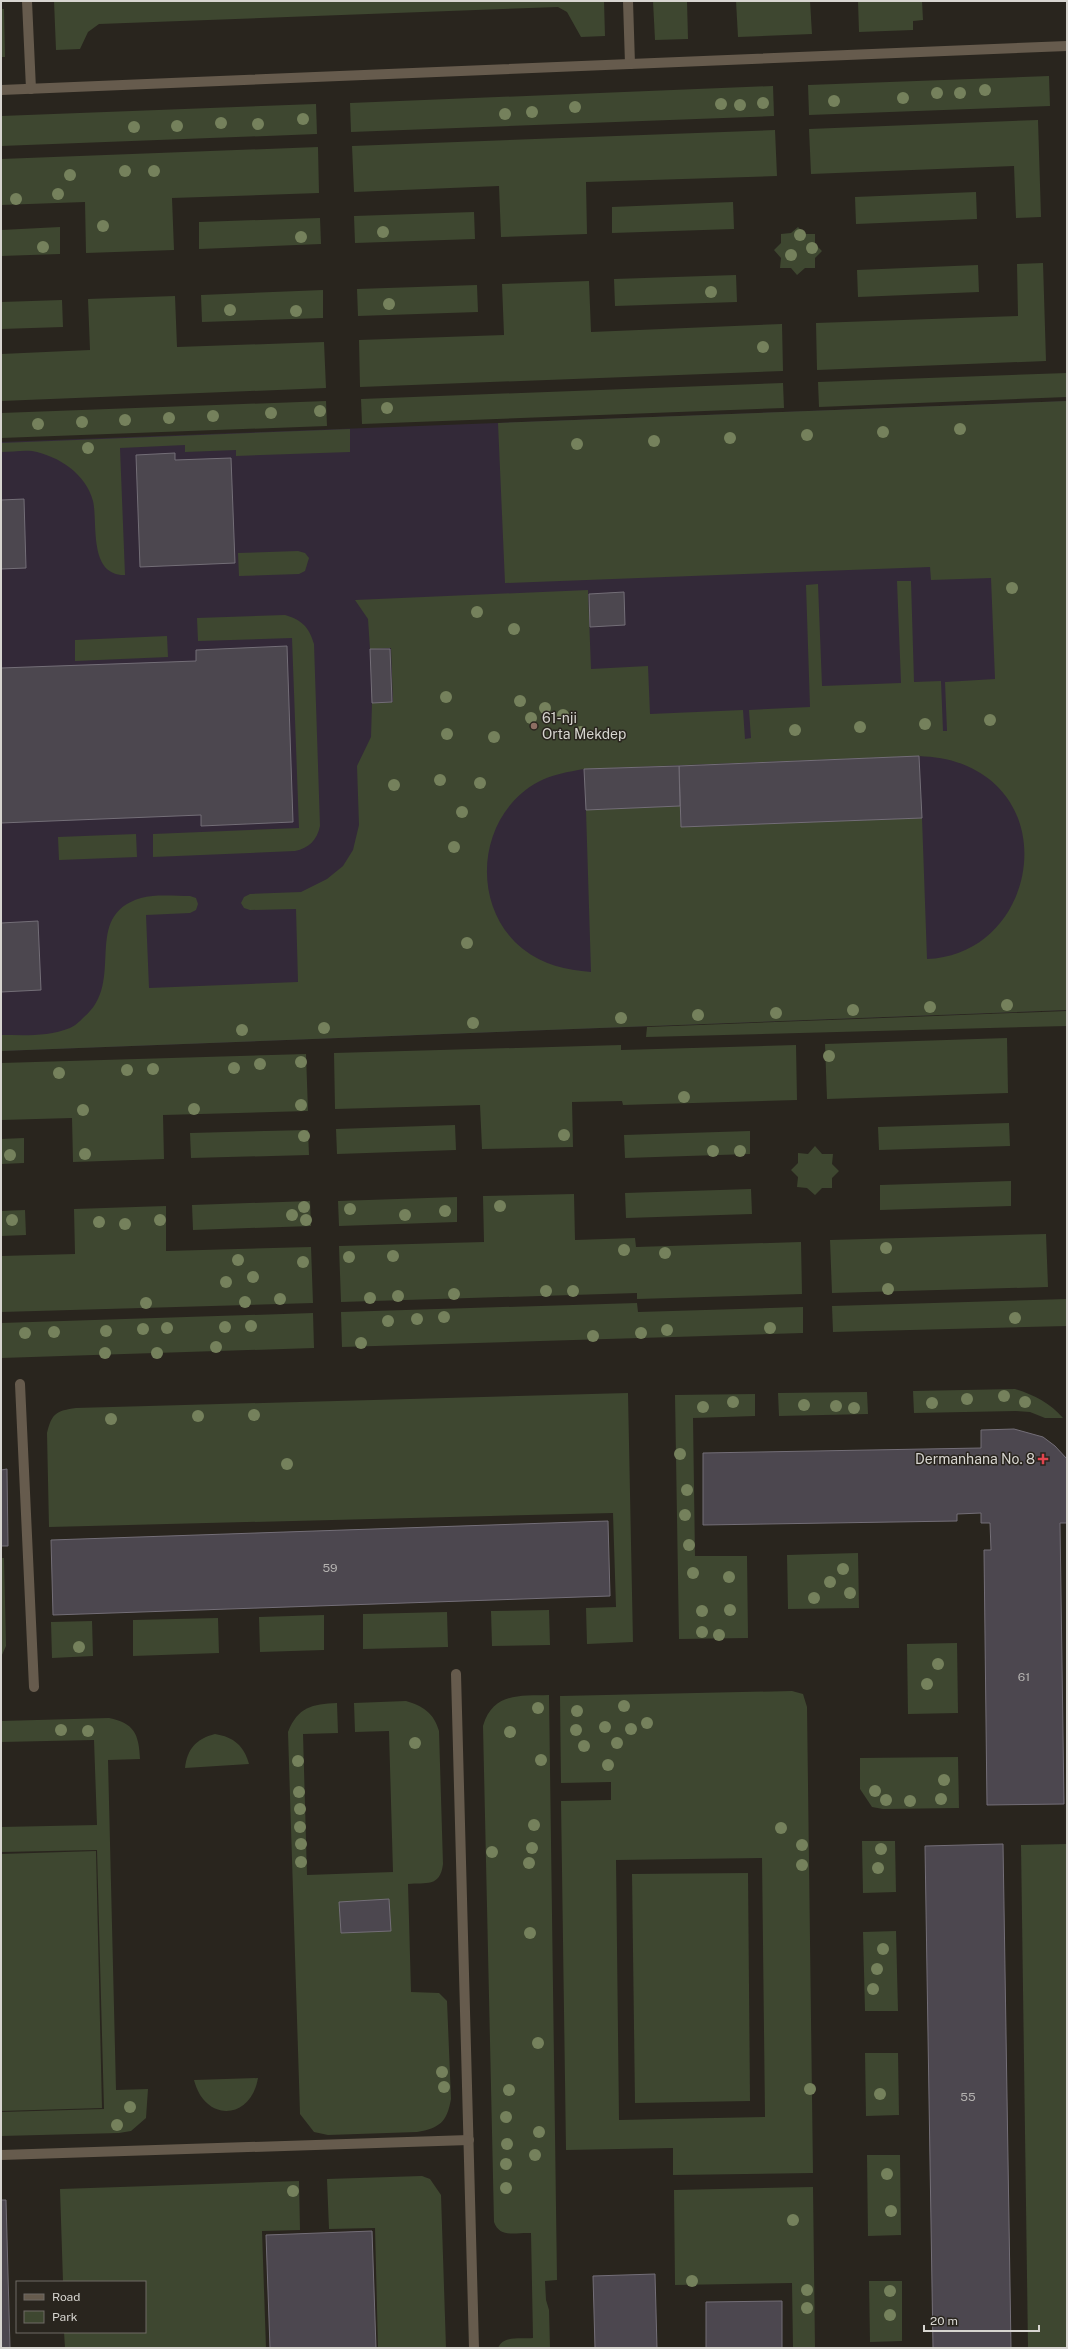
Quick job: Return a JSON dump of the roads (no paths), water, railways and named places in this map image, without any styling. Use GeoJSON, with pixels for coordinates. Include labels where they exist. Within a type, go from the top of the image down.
{"type":"FeatureCollection","features":[{"type":"Feature","properties":{"kind":"street"},"geometry":{"type":"LineString","coordinates":[[27,1],[31,89]]}},
{"type":"Feature","properties":{"kind":"street"},"geometry":{"type":"LineString","coordinates":[[628,1],[630,64]]}},
{"type":"Feature","properties":{"kind":"street"},"geometry":{"type":"LineString","coordinates":[[1,90],[1067,46]]}},
{"type":"Feature","properties":{"kind":"street"},"geometry":{"type":"LineString","coordinates":[[20,1384],[34,1687]]}},
{"type":"Feature","properties":{"kind":"street"},"geometry":{"type":"LineString","coordinates":[[456,1674],[474,2348]]}},
{"type":"Feature","properties":{"kind":"street"},"geometry":{"type":"LineString","coordinates":[[1,2155],[469,2140]]}},
{"type":"Feature","properties":{"kind":"place","name":"61-nji Orta Mekdep"},"geometry":{"type":"Point","coordinates":[534,726]}},
{"type":"Feature","properties":{"kind":"place","name":"Dermanhana No. 8"},"geometry":{"type":"Point","coordinates":[1043,1459]}}]}
